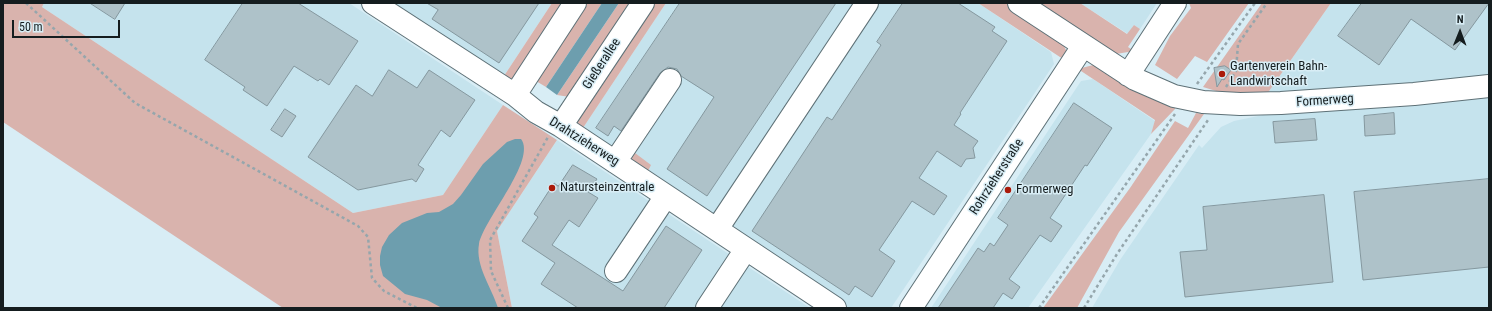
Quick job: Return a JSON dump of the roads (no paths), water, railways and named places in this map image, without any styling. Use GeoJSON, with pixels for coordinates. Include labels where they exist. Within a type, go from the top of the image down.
{"type":"FeatureCollection","features":[{"type":"Feature","properties":{"kind":"street","name":"Drahtzieherweg"},"geometry":{"type":"LineString","coordinates":[[373,3],[515,95],[536,112],[561,126],[835,308]]}},
{"type":"Feature","properties":{"kind":"street"},"geometry":{"type":"LineString","coordinates":[[515,95],[575,3]]}},
{"type":"Feature","properties":{"kind":"street","name":"Gießerallee"},"geometry":{"type":"LineString","coordinates":[[561,126],[643,3]]}},
{"type":"Feature","properties":{"kind":"street"},"geometry":{"type":"LineString","coordinates":[[717,229],[867,3]]}},
{"type":"Feature","properties":{"kind":"street","name":"Formerweg"},"geometry":{"type":"LineString","coordinates":[[1019,3],[1128,75],[1154,88],[1186,98],[1220,104],[1274,104],[1357,99],[1489,86]]}},
{"type":"Feature","properties":{"kind":"street"},"geometry":{"type":"LineString","coordinates":[[1128,75],[1175,3]]}},
{"type":"Feature","properties":{"kind":"street","name":"Rohrzieherstraße"},"geometry":{"type":"LineString","coordinates":[[911,308],[1083,46]]}},
{"type":"Feature","properties":{"kind":"street"},"geometry":{"type":"LineString","coordinates":[[615,162],[670,80]]}},
{"type":"Feature","properties":{"kind":"street"},"geometry":{"type":"LineString","coordinates":[[616,271],[666,196]]}},
{"type":"Feature","properties":{"kind":"street"},"geometry":{"type":"LineString","coordinates":[[707,308],[746,249]]}},
{"type":"Feature","properties":{"kind":"place","name":"Gartenverein Bahn- Landwirtschaft"},"geometry":{"type":"Point","coordinates":[1222,74]}},
{"type":"Feature","properties":{"kind":"place","name":"Natursteinzentrale"},"geometry":{"type":"Point","coordinates":[552,188]}},
{"type":"Feature","properties":{"kind":"place","name":"Formerweg"},"geometry":{"type":"Point","coordinates":[1008,190]}}]}
